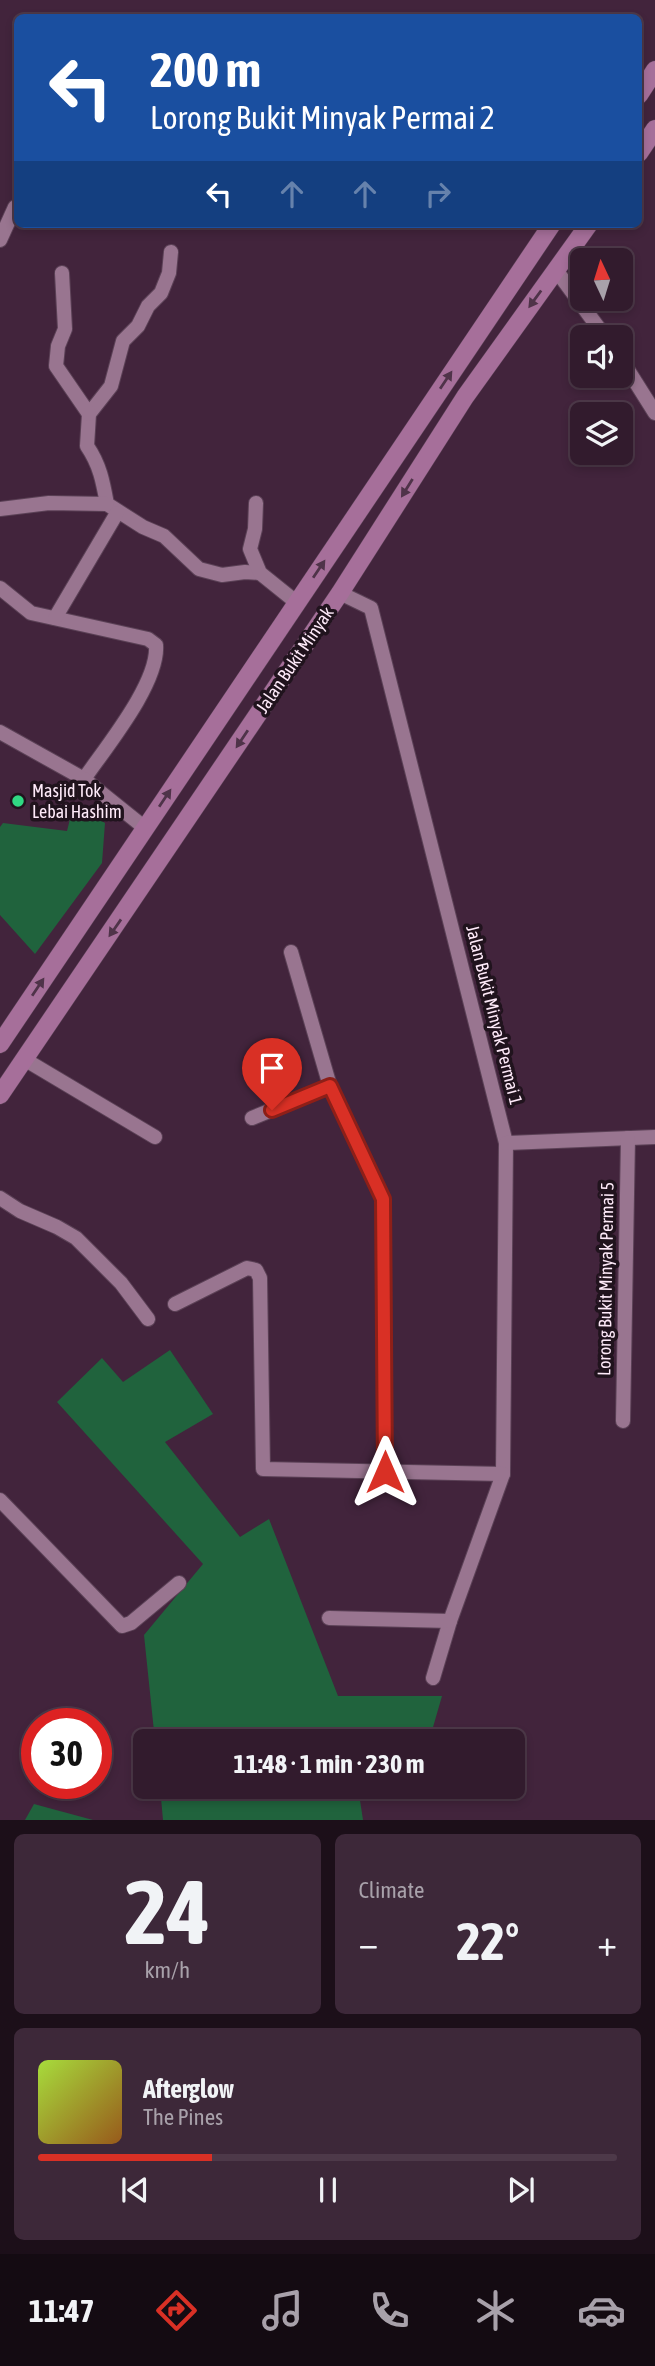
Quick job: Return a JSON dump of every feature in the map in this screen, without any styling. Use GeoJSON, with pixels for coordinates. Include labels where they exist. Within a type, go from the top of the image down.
{"type":"FeatureCollection","features":[{"type":"Feature","properties":{"kind":"main road"},"geometry":{"type":"LineString","coordinates":[[642,90],[655,70]]}},
{"type":"Feature","properties":{"kind":"main road"},"geometry":{"type":"LineString","coordinates":[[642,148],[655,129]]}},
{"type":"Feature","properties":{"kind":"main road","name":"Jalan Bukit Minyak"},"geometry":{"type":"LineString","coordinates":[[0,1045],[549,228]]}},
{"type":"Feature","properties":{"kind":"main road","name":"Jalan Bukit Minyak"},"geometry":{"type":"LineString","coordinates":[[1,1088],[162,858],[340,593],[465,397],[586,228]]}},
{"type":"Feature","properties":{"kind":"main road"},"geometry":{"type":"LineString","coordinates":[[0,1045],[2,1055],[12,1060],[23,1059]]}},
{"type":"Feature","properties":{"kind":"street"},"geometry":{"type":"LineString","coordinates":[[0,240],[14,209]]}},
{"type":"Feature","properties":{"kind":"street"},"geometry":{"type":"LineString","coordinates":[[55,618],[112,509],[103,476],[87,446],[89,414],[111,386],[123,341],[138,326],[148,306],[161,293],[169,273],[171,252]]}},
{"type":"Feature","properties":{"kind":"street"},"geometry":{"type":"LineString","coordinates":[[556,270],[596,325]]}},
{"type":"Feature","properties":{"kind":"street"},"geometry":{"type":"LineString","coordinates":[[62,273],[65,329],[58,346],[56,366],[89,414]]}},
{"type":"Feature","properties":{"kind":"street"},"geometry":{"type":"LineString","coordinates":[[633,378],[655,413]]}},
{"type":"Feature","properties":{"kind":"street"},"geometry":{"type":"LineString","coordinates":[[0,509],[49,503],[112,509],[164,536],[200,569],[222,575],[260,573]]}},
{"type":"Feature","properties":{"kind":"street"},"geometry":{"type":"LineString","coordinates":[[256,503],[255,528],[250,549],[260,573],[296,602]]}},
{"type":"Feature","properties":{"kind":"street"},"geometry":{"type":"LineString","coordinates":[[0,588],[31,613],[148,639],[156,645],[157,658],[149,677],[131,710],[84,779]]}},
{"type":"Feature","properties":{"kind":"street","name":"Jalan Bukit Minyak Permai 1"},"geometry":{"type":"LineString","coordinates":[[340,593],[371,608],[506,1143],[503,1474],[450,1621],[433,1678]]}},
{"type":"Feature","properties":{"kind":"street"},"geometry":{"type":"LineString","coordinates":[[0,732],[84,779],[145,828]]}},
{"type":"Feature","properties":{"kind":"street"},"geometry":{"type":"LineString","coordinates":[[291,952],[330,1086],[383,1199],[385,1472]]}},
{"type":"Feature","properties":{"kind":"street"},"geometry":{"type":"LineString","coordinates":[[23,1059],[155,1137]]}},
{"type":"Feature","properties":{"kind":"street"},"geometry":{"type":"LineString","coordinates":[[252,1118],[330,1086]]}},
{"type":"Feature","properties":{"kind":"street"},"geometry":{"type":"LineString","coordinates":[[506,1143],[655,1137]]}},
{"type":"Feature","properties":{"kind":"street","name":"Lorong Bukit Minyak Permai 5"},"geometry":{"type":"LineString","coordinates":[[623,1421],[628,1138]]}},
{"type":"Feature","properties":{"kind":"street"},"geometry":{"type":"LineString","coordinates":[[0,1198],[20,1212],[76,1238],[121,1283],[148,1319]]}},
{"type":"Feature","properties":{"kind":"street"},"geometry":{"type":"LineString","coordinates":[[175,1304],[247,1268],[256,1270],[260,1278],[263,1469],[503,1474]]}},
{"type":"Feature","properties":{"kind":"street"},"geometry":{"type":"LineString","coordinates":[[0,1500],[122,1626],[131,1623],[179,1583]]}},
{"type":"Feature","properties":{"kind":"street"},"geometry":{"type":"LineString","coordinates":[[329,1618],[450,1621]]}},
{"type":"Feature","properties":{"kind":"green space"},"geometry":{"type":"Polygon","coordinates":[[[74,803],[105,823],[102,863],[35,954],[0,915],[0,827],[3,823],[67,831],[74,803]]]}},
{"type":"Feature","properties":{"kind":"green space"},"geometry":{"type":"Polygon","coordinates":[[[170,1350],[213,1414],[165,1442],[240,1537],[269,1519],[338,1696],[442,1696],[432,1729],[154,1729],[144,1635],[203,1564],[57,1402],[102,1358],[123,1382],[170,1350]]]}},
{"type":"Feature","properties":{"kind":"green space"},"geometry":{"type":"Polygon","coordinates":[[[161,1799],[360,1799],[363,1820],[163,1820],[161,1799]]]}},
{"type":"Feature","properties":{"kind":"green space"},"geometry":{"type":"Polygon","coordinates":[[[34,1804],[93,1820],[25,1820],[34,1804]]]}},
{"type":"Feature","properties":{"kind":"place","name":"Masjid Tok Lebai Hashim"},"geometry":{"type":"Point","coordinates":[18,801]}},
{"type":"Feature","properties":{"kind":"route"},"geometry":{"type":"LineString","coordinates":[[272,1110],[330,1086],[383,1199],[385,1472]]}}]}
